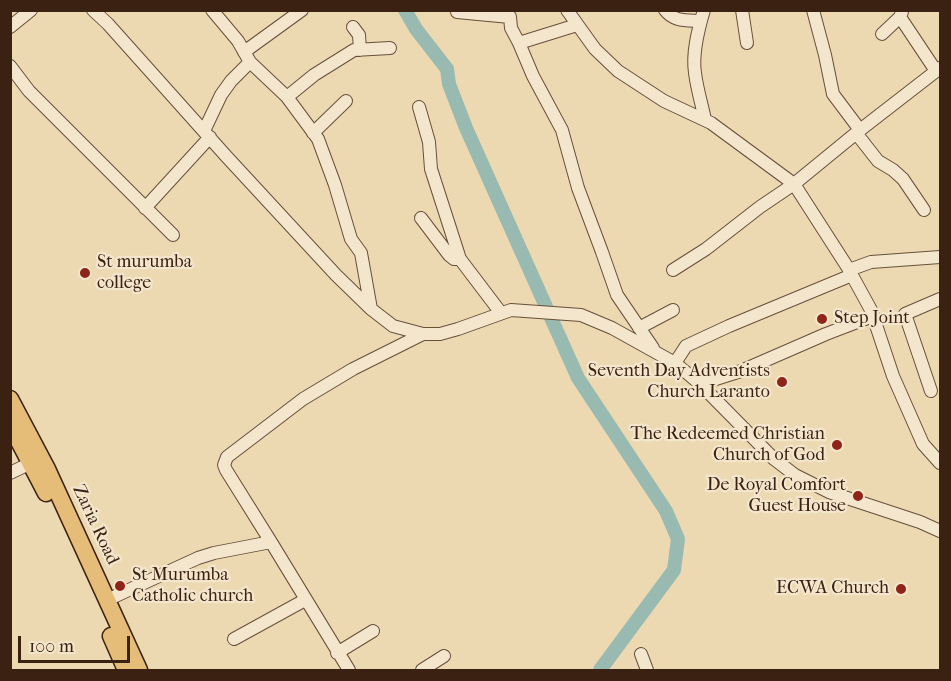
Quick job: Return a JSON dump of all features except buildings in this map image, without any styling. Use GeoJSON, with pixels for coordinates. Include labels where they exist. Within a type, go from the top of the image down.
{"type":"FeatureCollection","features":[{"type":"Feature","properties":{"kind":"highway","name":"Zaria Road"},"geometry":{"type":"LineString","coordinates":[[10,399],[47,469],[139,670]]}},
{"type":"Feature","properties":{"kind":"highway"},"geometry":{"type":"LineString","coordinates":[[10,424],[31,463],[126,670]]}},
{"type":"Feature","properties":{"kind":"street"},"geometry":{"type":"LineString","coordinates":[[10,27],[31,10]]}},
{"type":"Feature","properties":{"kind":"street"},"geometry":{"type":"LineString","coordinates":[[93,10],[336,274],[371,309],[393,326],[423,334],[440,334],[511,310],[581,315],[612,328],[675,363],[700,384],[783,467],[795,475],[829,492],[920,522],[940,531]]}},
{"type":"Feature","properties":{"kind":"street"},"geometry":{"type":"LineString","coordinates":[[212,10],[238,41],[247,57],[287,97],[318,139],[351,239],[361,253],[371,309]]}},
{"type":"Feature","properties":{"kind":"street"},"geometry":{"type":"LineString","coordinates":[[145,208],[207,134],[221,95],[247,57],[302,10]]}},
{"type":"Feature","properties":{"kind":"street"},"geometry":{"type":"LineString","coordinates":[[567,10],[595,49],[618,71],[664,101],[711,123],[794,184],[850,273],[873,316],[893,376],[923,444],[940,463]]}},
{"type":"Feature","properties":{"kind":"street"},"geometry":{"type":"LineString","coordinates":[[665,10],[670,17],[677,20],[702,16],[694,58],[705,120]]}},
{"type":"Feature","properties":{"kind":"street"},"geometry":{"type":"LineString","coordinates":[[742,10],[747,43]]}},
{"type":"Feature","properties":{"kind":"street"},"geometry":{"type":"LineString","coordinates":[[813,10],[832,94],[878,161],[903,179],[924,210]]}},
{"type":"Feature","properties":{"kind":"street"},"geometry":{"type":"LineString","coordinates":[[457,12],[510,17],[511,28],[533,76],[562,130],[578,188],[617,295],[656,351]]}},
{"type":"Feature","properties":{"kind":"street"},"geometry":{"type":"LineString","coordinates":[[673,270],[706,249],[794,184],[858,131],[939,71],[901,14],[882,34]]}},
{"type":"Feature","properties":{"kind":"street"},"geometry":{"type":"LineString","coordinates":[[519,43],[577,25]]}},
{"type":"Feature","properties":{"kind":"street"},"geometry":{"type":"LineString","coordinates":[[353,27],[359,35],[360,50]]}},
{"type":"Feature","properties":{"kind":"street"},"geometry":{"type":"LineString","coordinates":[[287,97],[354,50],[390,48]]}},
{"type":"Feature","properties":{"kind":"street"},"geometry":{"type":"LineString","coordinates":[[10,66],[29,91],[173,235]]}},
{"type":"Feature","properties":{"kind":"street"},"geometry":{"type":"LineString","coordinates":[[313,133],[346,101]]}},
{"type":"Feature","properties":{"kind":"street"},"geometry":{"type":"LineString","coordinates":[[419,107],[429,142],[431,169],[460,259],[501,313]]}},
{"type":"Feature","properties":{"kind":"street"},"geometry":{"type":"LineString","coordinates":[[421,219],[449,255],[454,259],[460,259]]}},
{"type":"Feature","properties":{"kind":"street"},"geometry":{"type":"LineString","coordinates":[[675,363],[686,346],[871,262],[940,257]]}},
{"type":"Feature","properties":{"kind":"street"},"geometry":{"type":"LineString","coordinates":[[931,391],[906,314],[940,299]]}},
{"type":"Feature","properties":{"kind":"street"},"geometry":{"type":"LineString","coordinates":[[639,328],[673,310]]}},
{"type":"Feature","properties":{"kind":"street"},"geometry":{"type":"LineString","coordinates":[[700,384],[741,371],[873,316]]}},
{"type":"Feature","properties":{"kind":"street"},"geometry":{"type":"LineString","coordinates":[[349,670],[224,465],[227,457],[303,399],[353,369],[423,334]]}},
{"type":"Feature","properties":{"kind":"street"},"geometry":{"type":"LineString","coordinates":[[10,473],[31,463]]}},
{"type":"Feature","properties":{"kind":"street"},"geometry":{"type":"LineString","coordinates":[[107,600],[198,558],[272,542]]}},
{"type":"Feature","properties":{"kind":"street"},"geometry":{"type":"LineString","coordinates":[[234,639],[305,600]]}},
{"type":"Feature","properties":{"kind":"street"},"geometry":{"type":"LineString","coordinates":[[337,653],[373,631]]}},
{"type":"Feature","properties":{"kind":"street"},"geometry":{"type":"LineString","coordinates":[[641,654],[647,670]]}},
{"type":"Feature","properties":{"kind":"street"},"geometry":{"type":"LineString","coordinates":[[422,670],[444,656]]}},
{"type":"Feature","properties":{"kind":"waterway"},"geometry":{"type":"LineString","coordinates":[[405,10],[416,29],[447,69],[449,84],[466,128],[578,378],[666,511],[678,539],[674,570],[600,670]]}},
{"type":"Feature","properties":{"kind":"place","name":"St murumba college"},"geometry":{"type":"Point","coordinates":[85,273]}},
{"type":"Feature","properties":{"kind":"place","name":"Step Joint"},"geometry":{"type":"Point","coordinates":[822,319]}},
{"type":"Feature","properties":{"kind":"place","name":"Seventh Day Adventists Church Laranto"},"geometry":{"type":"Point","coordinates":[782,382]}},
{"type":"Feature","properties":{"kind":"place","name":"The Redeemed Christian Church of God"},"geometry":{"type":"Point","coordinates":[837,445]}},
{"type":"Feature","properties":{"kind":"place","name":"De Royal Comfort Guest House"},"geometry":{"type":"Point","coordinates":[858,496]}},
{"type":"Feature","properties":{"kind":"place","name":"St Murumba Catholic church"},"geometry":{"type":"Point","coordinates":[120,586]}},
{"type":"Feature","properties":{"kind":"place","name":"ECWA Church"},"geometry":{"type":"Point","coordinates":[901,589]}}]}
